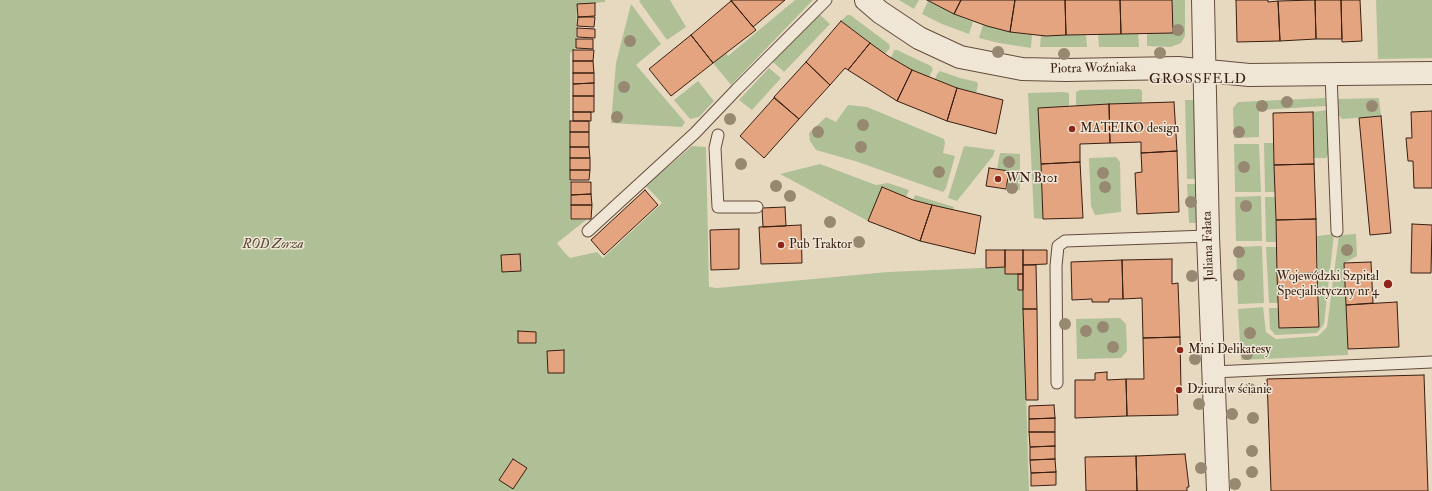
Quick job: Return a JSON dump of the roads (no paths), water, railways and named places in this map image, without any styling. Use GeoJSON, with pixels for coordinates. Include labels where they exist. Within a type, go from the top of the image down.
{"type":"FeatureCollection","features":[{"type":"Feature","properties":{"kind":"street","name":"Piotra Woźniaka"},"geometry":{"type":"LineString","coordinates":[[866,0],[880,12],[918,38],[960,57],[1022,70],[1178,68],[1249,75],[1432,73]]}},
{"type":"Feature","properties":{"kind":"street","name":"Juliana Fałata"},"geometry":{"type":"LineString","coordinates":[[1203,0],[1208,236],[1218,491]]}},
{"type":"Feature","properties":{"kind":"lane"},"geometry":{"type":"LineString","coordinates":[[588,231],[694,133],[826,0]]}},
{"type":"Feature","properties":{"kind":"lane"},"geometry":{"type":"LineString","coordinates":[[1331,74],[1337,230]]}},
{"type":"Feature","properties":{"kind":"lane"},"geometry":{"type":"LineString","coordinates":[[718,135],[715,148],[718,208],[757,207]]}},
{"type":"Feature","properties":{"kind":"lane"},"geometry":{"type":"LineString","coordinates":[[1057,383],[1056,266],[1058,246],[1065,241],[1208,236]]}},
{"type":"Feature","properties":{"kind":"lane"},"geometry":{"type":"LineString","coordinates":[[1213,372],[1432,362]]}},
{"type":"Feature","properties":{"kind":"place","name":"MATEIKO design"},"geometry":{"type":"Point","coordinates":[1072,129]}},
{"type":"Feature","properties":{"kind":"place","name":"WN B101"},"geometry":{"type":"Point","coordinates":[998,179]}},
{"type":"Feature","properties":{"kind":"place","name":"Pub Traktor"},"geometry":{"type":"Point","coordinates":[781,245]}},
{"type":"Feature","properties":{"kind":"place","name":"Wojewódzki Szpital Specjalistyczny nr 4"},"geometry":{"type":"Point","coordinates":[1388,284]}},
{"type":"Feature","properties":{"kind":"place","name":"Mini Delikatesy"},"geometry":{"type":"Point","coordinates":[1180,350]}},
{"type":"Feature","properties":{"kind":"place","name":"Dziura w ścianie"},"geometry":{"type":"Point","coordinates":[1179,390]}},
{"type":"Feature","properties":{"kind":"district","name":"GROSSFELD"},"geometry":{"type":"Point","coordinates":[1198,80]}},
{"type":"Feature","properties":{"kind":"park label","name":"ROD Zorza"},"geometry":{"type":"Point","coordinates":[273,245]}}]}
